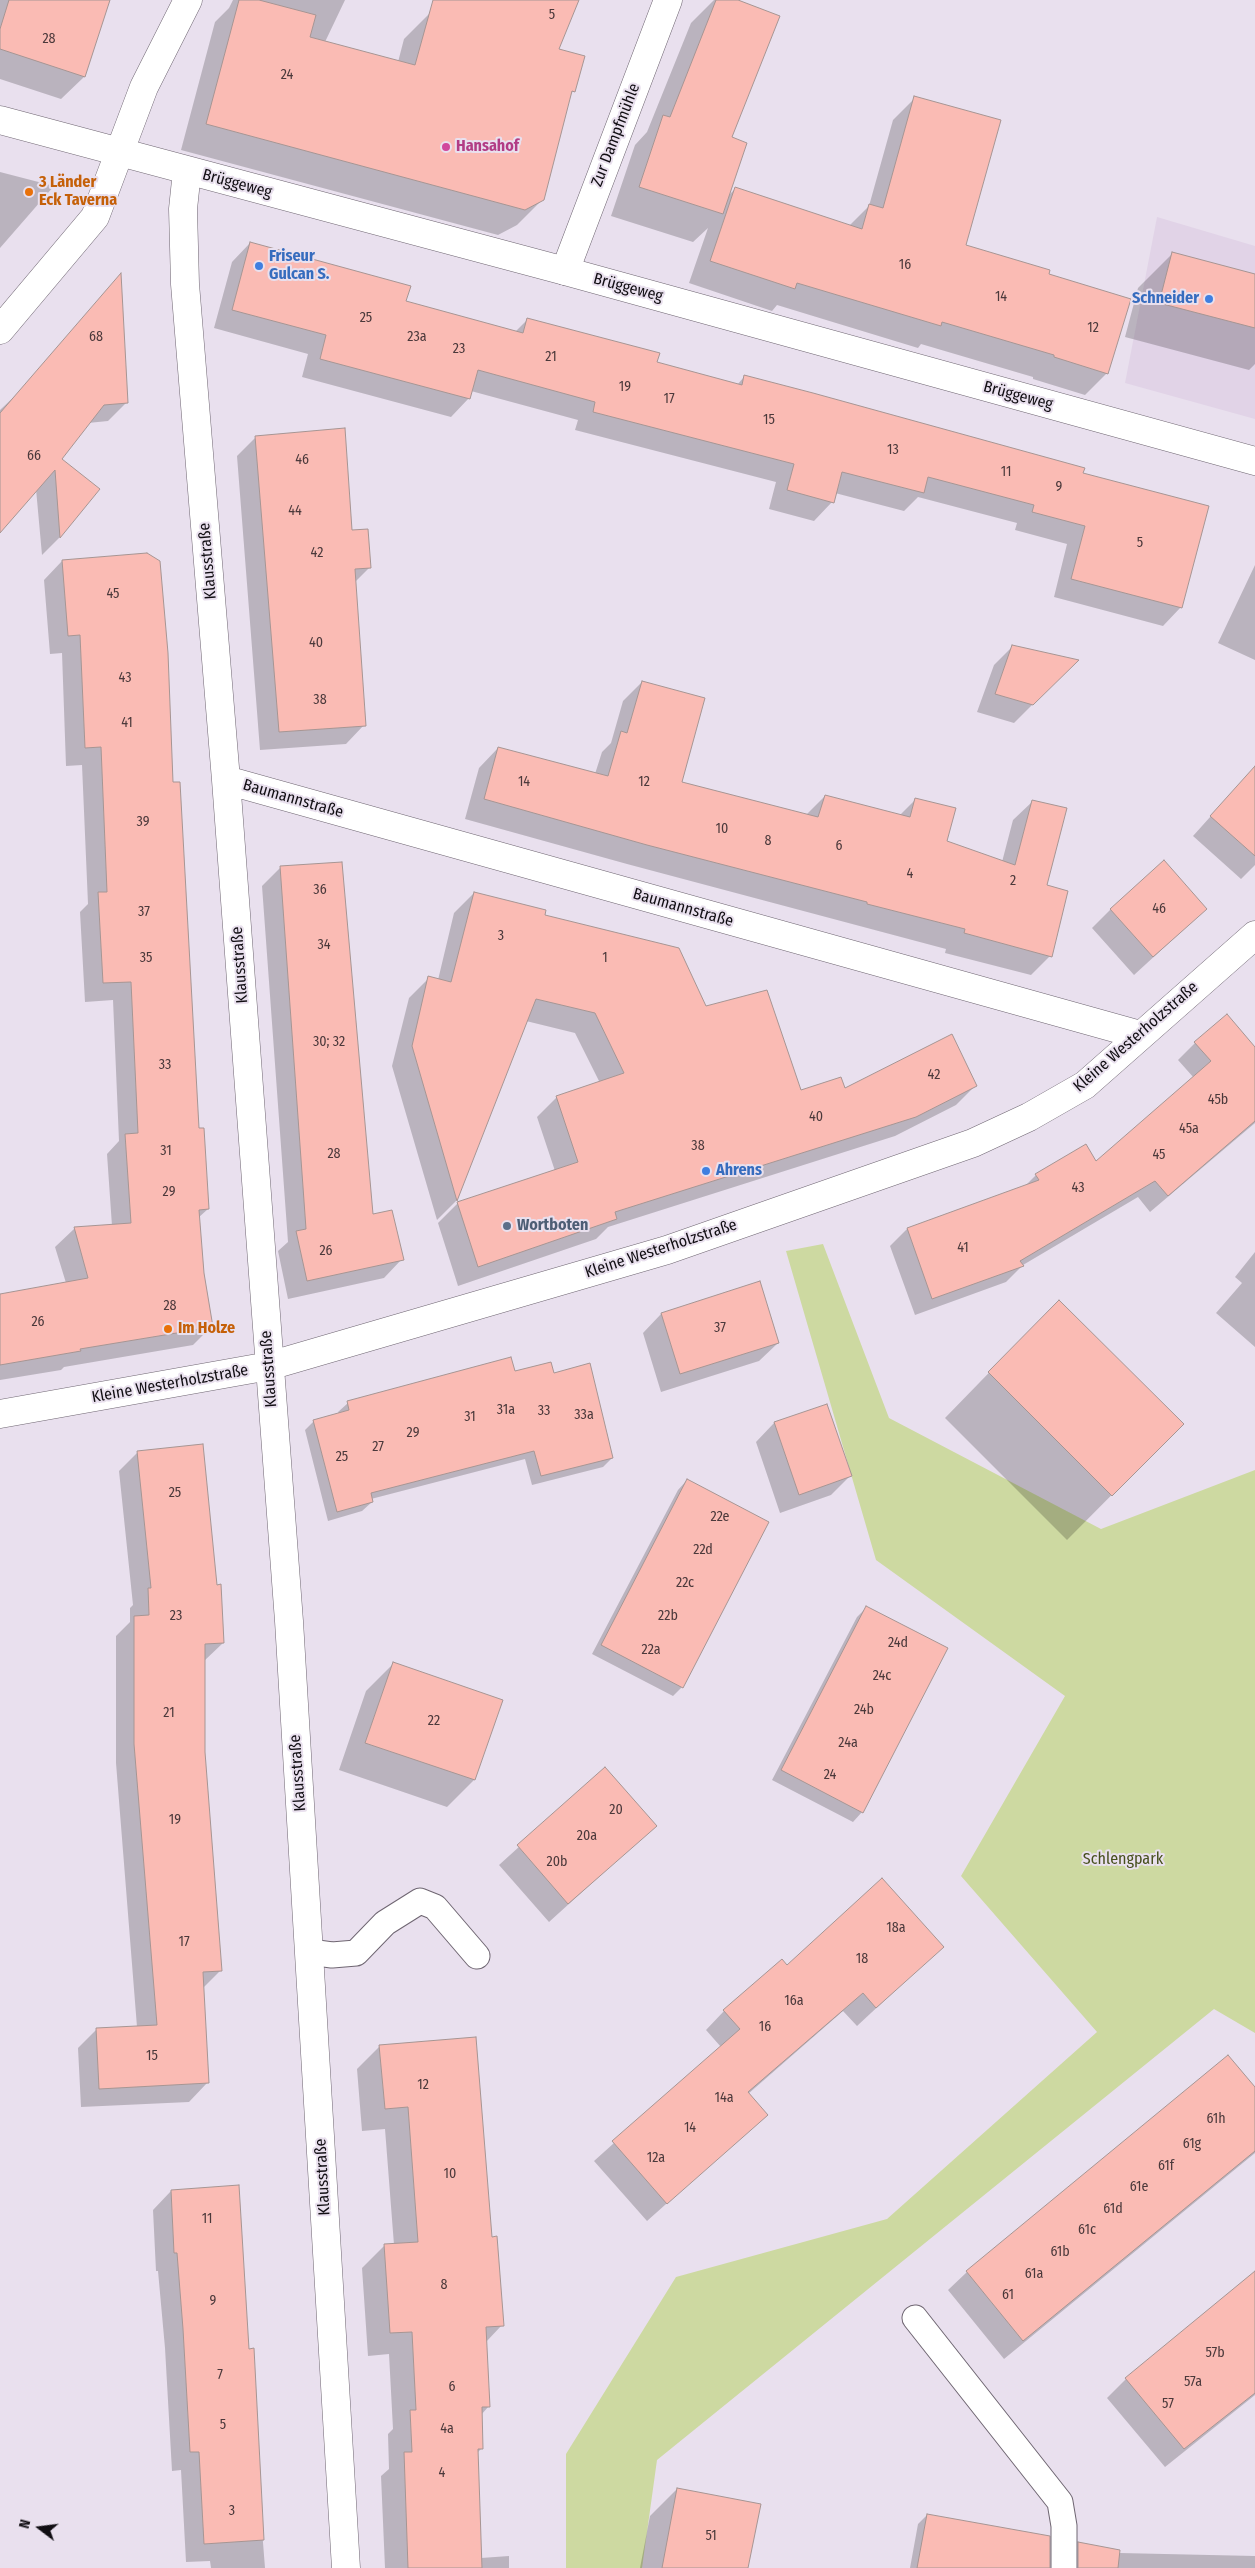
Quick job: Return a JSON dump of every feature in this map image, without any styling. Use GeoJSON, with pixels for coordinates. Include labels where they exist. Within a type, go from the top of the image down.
{"type":"FeatureCollection","features":[{"type":"Feature","properties":{"kind":"street"},"geometry":{"type":"LineString","coordinates":[[0,330],[95,217],[144,87],[188,0]]}},
{"type":"Feature","properties":{"kind":"street","name":"Zur Dampfmühle"},"geometry":{"type":"LineString","coordinates":[[565,271],[668,0]]}},
{"type":"Feature","properties":{"kind":"street","name":"Brüggeweg"},"geometry":{"type":"LineString","coordinates":[[0,120],[565,271],[1255,461]]}},
{"type":"Feature","properties":{"kind":"street","name":"Klausstraße"},"geometry":{"type":"LineString","coordinates":[[187,171],[183,209],[185,284],[226,780],[289,1621],[346,2568]]}},
{"type":"Feature","properties":{"kind":"street","name":"Baumannstraße"},"geometry":{"type":"LineString","coordinates":[[226,780],[1140,1036]]}},
{"type":"Feature","properties":{"kind":"street","name":"Kleine Westerholzstraße"},"geometry":{"type":"LineString","coordinates":[[0,1414],[269,1366],[667,1250],[973,1143],[1030,1117],[1085,1085],[1255,935]]}},
{"type":"Feature","properties":{"kind":"lane"},"geometry":{"type":"LineString","coordinates":[[310,1952],[332,1955],[356,1953],[386,1923],[420,1900],[435,1907],[478,1956]]}},
{"type":"Feature","properties":{"kind":"lane"},"geometry":{"type":"LineString","coordinates":[[915,2318],[1060,2502],[1064,2526],[1064,2568]]}},
{"type":"Feature","properties":{"kind":"shaded area"},"geometry":{"type":"Polygon","coordinates":[[[1157,217],[1255,246],[1255,419],[1125,383],[1157,217]]]}},
{"type":"Feature","properties":{"kind":"green space","name":"Schlengpark"},"geometry":{"type":"Polygon","coordinates":[[[823,1244],[889,1418],[1101,1529],[1255,1470],[1255,2033],[1214,2009],[657,2460],[642,2568],[566,2568],[566,2454],[676,2277],[887,2219],[1097,2032],[961,1876],[1065,1696],[876,1560],[786,1251],[823,1244]]]}},
{"type":"Feature","properties":{"kind":"building"},"geometry":{"type":"Polygon","coordinates":[[[9,0],[110,0],[85,77],[0,49],[0,29],[9,0]]]}},
{"type":"Feature","properties":{"kind":"building"},"geometry":{"type":"Polygon","coordinates":[[[239,0],[259,0],[316,15],[310,37],[415,65],[433,0],[579,0],[559,49],[585,56],[575,92],[572,91],[544,200],[525,210],[206,124],[239,0]]]}},
{"type":"Feature","properties":{"kind":"building"},"geometry":{"type":"Polygon","coordinates":[[[716,0],[738,0],[780,16],[732,137],[747,143],[723,214],[639,187],[663,115],[670,117],[716,0]]]}},
{"type":"Feature","properties":{"kind":"building"},"geometry":{"type":"Polygon","coordinates":[[[914,96],[1001,120],[966,245],[1050,270],[1049,274],[1131,299],[1108,374],[1054,357],[1054,355],[942,322],[941,326],[797,283],[795,289],[710,261],[735,187],[862,229],[869,204],[883,208],[914,96]]]}},
{"type":"Feature","properties":{"kind":"building"},"geometry":{"type":"Polygon","coordinates":[[[250,242],[411,286],[406,301],[523,333],[527,318],[660,353],[657,362],[742,385],[744,375],[813,393],[1085,468],[1083,473],[1209,506],[1182,608],[1071,579],[1085,526],[1032,512],[1034,505],[928,477],[924,493],[842,472],[834,503],[787,490],[794,464],[593,412],[595,402],[478,370],[470,399],[320,359],[326,335],[232,310],[250,242]]]}},
{"type":"Feature","properties":{"kind":"building"},"geometry":{"type":"Polygon","coordinates":[[[1172,252],[1255,274],[1255,328],[1159,303],[1172,252]]]}},
{"type":"Feature","properties":{"kind":"building"},"geometry":{"type":"Polygon","coordinates":[[[121,273],[128,403],[104,405],[62,459],[100,489],[60,538],[55,470],[0,533],[0,413],[121,273]]]}},
{"type":"Feature","properties":{"kind":"building"},"geometry":{"type":"Polygon","coordinates":[[[345,428],[352,530],[368,529],[371,568],[355,569],[366,726],[279,732],[255,436],[345,428]]]}},
{"type":"Feature","properties":{"kind":"building"},"geometry":{"type":"Polygon","coordinates":[[[147,553],[160,561],[168,653],[173,782],[180,782],[199,1128],[204,1128],[209,1209],[199,1210],[204,1273],[213,1327],[80,1349],[81,1351],[0,1365],[0,1294],[88,1278],[74,1227],[131,1223],[125,1134],[138,1133],[131,982],[103,983],[98,892],[107,892],[101,747],[85,748],[80,635],[68,636],[62,560],[147,553]]]}},
{"type":"Feature","properties":{"kind":"building"},"geometry":{"type":"Polygon","coordinates":[[[1012,645],[1079,660],[1033,705],[995,694],[1012,645]]]}},
{"type":"Feature","properties":{"kind":"building"},"geometry":{"type":"Polygon","coordinates":[[[642,681],[705,698],[682,782],[818,817],[825,795],[910,817],[915,798],[956,808],[947,841],[1015,865],[1032,800],[1067,808],[1047,885],[1068,891],[1052,957],[964,933],[965,929],[647,845],[484,799],[498,747],[608,776],[621,731],[627,733],[642,681]]]}},
{"type":"Feature","properties":{"kind":"building"},"geometry":{"type":"Polygon","coordinates":[[[1255,766],[1255,856],[1210,816],[1255,766]]]}},
{"type":"Feature","properties":{"kind":"building"},"geometry":{"type":"Polygon","coordinates":[[[1164,860],[1207,909],[1153,957],[1110,909],[1164,860]]]}},
{"type":"Feature","properties":{"kind":"building"},"geometry":{"type":"Polygon","coordinates":[[[342,862],[373,1214],[392,1210],[404,1260],[307,1281],[296,1231],[306,1229],[280,866],[342,862]]]}},
{"type":"Feature","properties":{"kind":"building"},"geometry":{"type":"Polygon","coordinates":[[[474,892],[546,910],[545,915],[679,948],[706,1006],[767,990],[801,1090],[841,1077],[845,1088],[952,1034],[977,1086],[916,1117],[615,1212],[617,1219],[478,1267],[457,1202],[578,1162],[556,1096],[624,1073],[595,1013],[536,999],[457,1201],[412,1046],[428,976],[451,982],[474,892]]]}},
{"type":"Feature","properties":{"kind":"building"},"geometry":{"type":"Polygon","coordinates":[[[1227,1014],[1255,1047],[1255,1121],[1168,1196],[1155,1181],[1020,1261],[1024,1266],[932,1299],[907,1228],[1039,1180],[1035,1174],[1086,1144],[1096,1161],[1211,1061],[1194,1042],[1227,1014]]]}},
{"type":"Feature","properties":{"kind":"building"},"geometry":{"type":"Polygon","coordinates":[[[760,1281],[779,1343],[680,1374],[661,1313],[760,1281]]]}},
{"type":"Feature","properties":{"kind":"building"},"geometry":{"type":"Polygon","coordinates":[[[1059,1300],[1184,1424],[1112,1496],[988,1372],[1059,1300]]]}},
{"type":"Feature","properties":{"kind":"building"},"geometry":{"type":"Polygon","coordinates":[[[511,1357],[515,1371],[551,1362],[554,1373],[590,1363],[613,1458],[541,1476],[534,1451],[371,1493],[373,1502],[337,1512],[313,1420],[349,1410],[347,1401],[511,1357]]]}},
{"type":"Feature","properties":{"kind":"building"},"geometry":{"type":"Polygon","coordinates":[[[827,1404],[852,1476],[799,1495],[774,1422],[827,1404]]]}},
{"type":"Feature","properties":{"kind":"building"},"geometry":{"type":"Polygon","coordinates":[[[203,1444],[217,1585],[221,1584],[224,1643],[205,1644],[205,1752],[222,1971],[203,1972],[209,2083],[99,2089],[96,2028],[157,2025],[134,1744],[134,1616],[149,1615],[148,1588],[151,1588],[137,1451],[203,1444]]]}},
{"type":"Feature","properties":{"kind":"building"},"geometry":{"type":"Polygon","coordinates":[[[687,1479],[769,1522],[683,1688],[601,1645],[687,1479]]]}},
{"type":"Feature","properties":{"kind":"building"},"geometry":{"type":"Polygon","coordinates":[[[866,1606],[948,1648],[863,1813],[781,1770],[866,1606]]]}},
{"type":"Feature","properties":{"kind":"building"},"geometry":{"type":"Polygon","coordinates":[[[393,1662],[503,1700],[475,1780],[365,1743],[393,1662]]]}},
{"type":"Feature","properties":{"kind":"building"},"geometry":{"type":"Polygon","coordinates":[[[605,1767],[657,1826],[568,1904],[517,1845],[605,1767]]]}},
{"type":"Feature","properties":{"kind":"building"},"geometry":{"type":"Polygon","coordinates":[[[882,1878],[944,1947],[876,2008],[863,1993],[748,2092],[768,2115],[667,2204],[612,2141],[740,2029],[723,2010],[782,1959],[787,1965],[882,1878]]]}},
{"type":"Feature","properties":{"kind":"building"},"geometry":{"type":"Polygon","coordinates":[[[476,2037],[492,2237],[497,2236],[504,2326],[486,2327],[490,2407],[482,2407],[483,2449],[478,2449],[482,2568],[408,2568],[404,2452],[412,2452],[410,2410],[416,2410],[412,2332],[390,2333],[384,2244],[418,2242],[408,2107],[385,2109],[379,2045],[476,2037]]]}},
{"type":"Feature","properties":{"kind":"building"},"geometry":{"type":"Polygon","coordinates":[[[1228,2055],[1255,2087],[1255,2151],[1023,2341],[966,2271],[1228,2055]]]}},
{"type":"Feature","properties":{"kind":"building"},"geometry":{"type":"Polygon","coordinates":[[[239,2185],[249,2349],[254,2348],[264,2540],[204,2544],[199,2452],[190,2452],[183,2329],[177,2253],[174,2253],[171,2190],[239,2185]]]}},
{"type":"Feature","properties":{"kind":"building"},"geometry":{"type":"Polygon","coordinates":[[[1255,2271],[1255,2393],[1184,2449],[1125,2378],[1255,2271]]]}},
{"type":"Feature","properties":{"kind":"building"},"geometry":{"type":"Polygon","coordinates":[[[677,2488],[761,2504],[748,2568],[662,2568],[677,2488]]]}},
{"type":"Feature","properties":{"kind":"building"},"geometry":{"type":"Polygon","coordinates":[[[927,2514],[1050,2536],[1050,2568],[917,2568],[927,2514]]]}},
{"type":"Feature","properties":{"kind":"building"},"geometry":{"type":"Polygon","coordinates":[[[1078,2542],[1120,2550],[1118,2568],[1078,2568],[1078,2542]]]}},
{"type":"Feature","properties":{"kind":"place","name":"Hansahof"},"geometry":{"type":"Point","coordinates":[446,147]}},
{"type":"Feature","properties":{"kind":"place","name":"3 Länder Eck Taverna"},"geometry":{"type":"Point","coordinates":[29,192]}},
{"type":"Feature","properties":{"kind":"place","name":"Friseur Gulcan S."},"geometry":{"type":"Point","coordinates":[259,266]}},
{"type":"Feature","properties":{"kind":"place","name":"Schneider"},"geometry":{"type":"Point","coordinates":[1209,299]}},
{"type":"Feature","properties":{"kind":"place","name":"Ahrens"},"geometry":{"type":"Point","coordinates":[706,1171]}},
{"type":"Feature","properties":{"kind":"place","name":"Wortboten"},"geometry":{"type":"Point","coordinates":[507,1226]}},
{"type":"Feature","properties":{"kind":"place","name":"Im Holze"},"geometry":{"type":"Point","coordinates":[168,1329]}}]}
